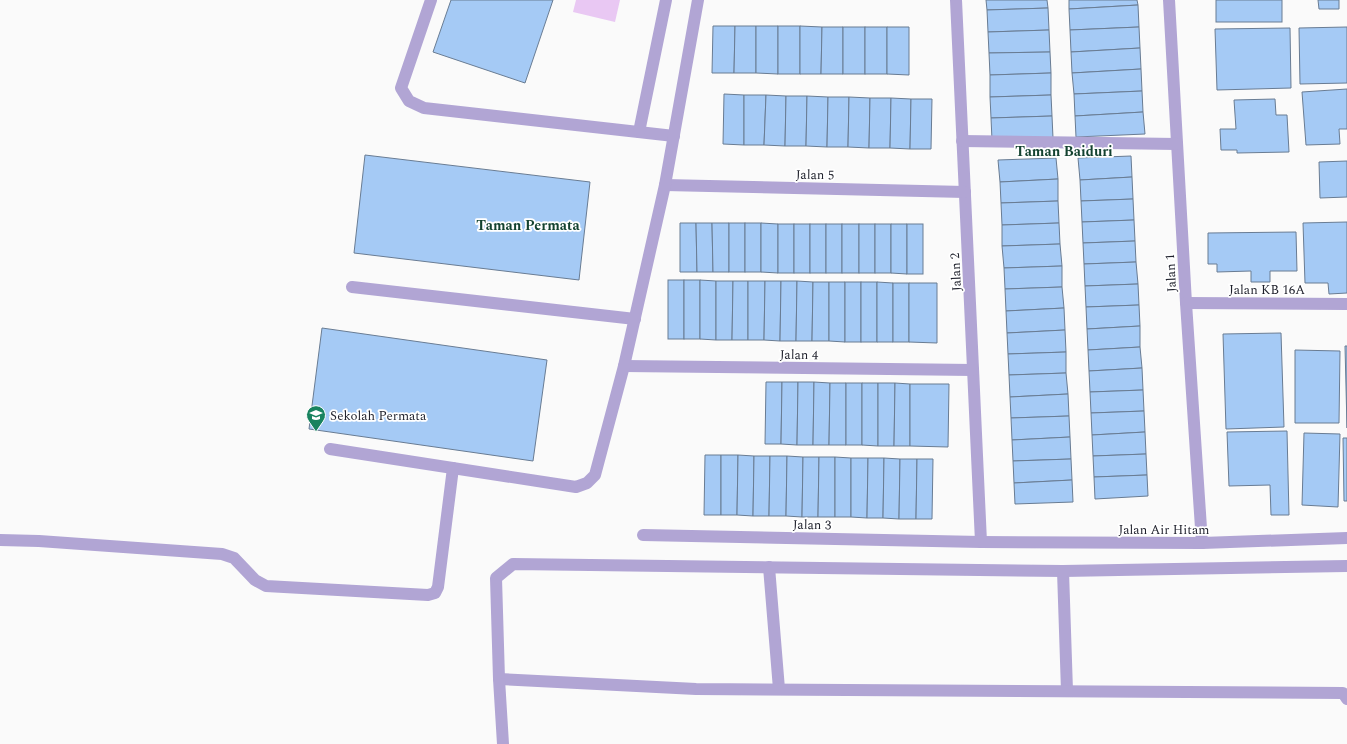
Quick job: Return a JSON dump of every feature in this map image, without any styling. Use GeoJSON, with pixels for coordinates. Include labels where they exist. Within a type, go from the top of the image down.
{"type":"FeatureCollection","features":[{"type":"Feature","properties":{"kind":"street"},"geometry":{"type":"LineString","coordinates":[[431,0],[400,88],[410,101],[424,108],[674,136]]}},
{"type":"Feature","properties":{"kind":"street"},"geometry":{"type":"LineString","coordinates":[[639,132],[666,0]]}},
{"type":"Feature","properties":{"kind":"street"},"geometry":{"type":"LineString","coordinates":[[330,449],[576,487],[587,483],[595,475],[624,366],[665,185],[698,0]]}},
{"type":"Feature","properties":{"kind":"street","name":"Jalan 2"},"geometry":{"type":"LineString","coordinates":[[956,0],[981,542]]}},
{"type":"Feature","properties":{"kind":"street","name":"Jalan 1"},"geometry":{"type":"LineString","coordinates":[[1169,0],[1186,302],[1202,543]]}},
{"type":"Feature","properties":{"kind":"street"},"geometry":{"type":"LineString","coordinates":[[962,141],[1177,144]]}},
{"type":"Feature","properties":{"kind":"street","name":"Jalan 5"},"geometry":{"type":"LineString","coordinates":[[665,185],[965,192]]}},
{"type":"Feature","properties":{"kind":"street"},"geometry":{"type":"LineString","coordinates":[[352,287],[635,319]]}},
{"type":"Feature","properties":{"kind":"street","name":"Jalan KB 16A"},"geometry":{"type":"LineString","coordinates":[[1186,302],[1347,304]]}},
{"type":"Feature","properties":{"kind":"street","name":"Jalan 4"},"geometry":{"type":"LineString","coordinates":[[624,366],[973,370]]}},
{"type":"Feature","properties":{"kind":"street"},"geometry":{"type":"LineString","coordinates":[[0,540],[39,541],[222,554],[234,558],[255,580],[266,586],[428,595],[435,593],[438,587],[453,468]]}},
{"type":"Feature","properties":{"kind":"street","name":"Jalan 3"},"geometry":{"type":"LineString","coordinates":[[643,535],[981,542]]}},
{"type":"Feature","properties":{"kind":"street","name":"Jalan Air Hitam"},"geometry":{"type":"LineString","coordinates":[[981,542],[1202,543],[1347,538]]}},
{"type":"Feature","properties":{"kind":"street"},"geometry":{"type":"LineString","coordinates":[[503,744],[499,679],[496,578],[513,564],[1062,571],[1347,566]]}},
{"type":"Feature","properties":{"kind":"street"},"geometry":{"type":"LineString","coordinates":[[769,567],[779,689]]}},
{"type":"Feature","properties":{"kind":"street"},"geometry":{"type":"LineString","coordinates":[[1062,571],[1067,691]]}},
{"type":"Feature","properties":{"kind":"street"},"geometry":{"type":"LineString","coordinates":[[499,679],[696,689],[1343,693],[1347,699]]}},
{"type":"Feature","properties":{"kind":"shaded area"},"geometry":{"type":"Polygon","coordinates":[[[576,0],[620,0],[615,22],[573,12],[576,0]]]}},
{"type":"Feature","properties":{"kind":"building"},"geometry":{"type":"Polygon","coordinates":[[[451,0],[553,0],[525,83],[433,52],[451,0]]]}},
{"type":"Feature","properties":{"kind":"building"},"geometry":{"type":"Polygon","coordinates":[[[986,0],[1047,0],[1048,8],[987,10],[986,0]]]}},
{"type":"Feature","properties":{"kind":"building"},"geometry":{"type":"Polygon","coordinates":[[[1069,0],[1137,0],[1138,5],[1069,9],[1069,0]]]}},
{"type":"Feature","properties":{"kind":"building"},"geometry":{"type":"Polygon","coordinates":[[[1216,0],[1282,0],[1282,22],[1216,22],[1216,0]]]}},
{"type":"Feature","properties":{"kind":"building"},"geometry":{"type":"Polygon","coordinates":[[[1318,0],[1339,0],[1339,9],[1319,9],[1318,0]]]}},
{"type":"Feature","properties":{"kind":"building"},"geometry":{"type":"Polygon","coordinates":[[[1138,5],[1139,27],[1070,30],[1069,9],[1138,5]]]}},
{"type":"Feature","properties":{"kind":"building"},"geometry":{"type":"Polygon","coordinates":[[[1048,8],[1049,30],[988,32],[987,10],[1048,8]]]}},
{"type":"Feature","properties":{"kind":"building"},"geometry":{"type":"Polygon","coordinates":[[[713,26],[735,26],[734,73],[712,73],[713,26]]]}},
{"type":"Feature","properties":{"kind":"building"},"geometry":{"type":"Polygon","coordinates":[[[735,26],[756,26],[756,73],[734,73],[735,26]]]}},
{"type":"Feature","properties":{"kind":"building"},"geometry":{"type":"Polygon","coordinates":[[[756,26],[778,26],[778,74],[756,73],[756,26]]]}},
{"type":"Feature","properties":{"kind":"building"},"geometry":{"type":"Polygon","coordinates":[[[778,26],[800,26],[800,74],[778,74],[778,26]]]}},
{"type":"Feature","properties":{"kind":"building"},"geometry":{"type":"Polygon","coordinates":[[[800,26],[822,27],[821,74],[800,74],[800,26]]]}},
{"type":"Feature","properties":{"kind":"building"},"geometry":{"type":"Polygon","coordinates":[[[822,27],[843,27],[843,74],[821,74],[822,27]]]}},
{"type":"Feature","properties":{"kind":"building"},"geometry":{"type":"Polygon","coordinates":[[[843,27],[865,27],[865,74],[843,74],[843,27]]]}},
{"type":"Feature","properties":{"kind":"building"},"geometry":{"type":"Polygon","coordinates":[[[865,27],[887,27],[887,74],[865,74],[865,27]]]}},
{"type":"Feature","properties":{"kind":"building"},"geometry":{"type":"Polygon","coordinates":[[[887,27],[909,27],[909,75],[887,74],[887,27]]]}},
{"type":"Feature","properties":{"kind":"building"},"geometry":{"type":"Polygon","coordinates":[[[1139,27],[1140,48],[1071,52],[1070,30],[1139,27]]]}},
{"type":"Feature","properties":{"kind":"building"},"geometry":{"type":"Polygon","coordinates":[[[1347,27],[1347,83],[1300,84],[1299,28],[1347,27]]]}},
{"type":"Feature","properties":{"kind":"building"},"geometry":{"type":"Polygon","coordinates":[[[1290,28],[1291,88],[1217,90],[1215,29],[1290,28]]]}},
{"type":"Feature","properties":{"kind":"building"},"geometry":{"type":"Polygon","coordinates":[[[1049,30],[1050,52],[989,53],[988,32],[1049,30]]]}},
{"type":"Feature","properties":{"kind":"building"},"geometry":{"type":"Polygon","coordinates":[[[1140,48],[1141,69],[1072,73],[1071,52],[1140,48]]]}},
{"type":"Feature","properties":{"kind":"building"},"geometry":{"type":"Polygon","coordinates":[[[1050,52],[1051,73],[990,75],[989,53],[1050,52]]]}},
{"type":"Feature","properties":{"kind":"building"},"geometry":{"type":"Polygon","coordinates":[[[1141,69],[1142,91],[1074,94],[1072,73],[1141,69]]]}},
{"type":"Feature","properties":{"kind":"building"},"geometry":{"type":"Polygon","coordinates":[[[1051,73],[1051,95],[990,97],[990,75],[1051,73]]]}},
{"type":"Feature","properties":{"kind":"building"},"geometry":{"type":"Polygon","coordinates":[[[1347,89],[1347,129],[1339,129],[1340,144],[1306,145],[1302,92],[1347,89]]]}},
{"type":"Feature","properties":{"kind":"building"},"geometry":{"type":"Polygon","coordinates":[[[1142,91],[1143,112],[1075,116],[1074,94],[1142,91]]]}},
{"type":"Feature","properties":{"kind":"building"},"geometry":{"type":"Polygon","coordinates":[[[724,94],[744,95],[744,145],[723,144],[724,94]]]}},
{"type":"Feature","properties":{"kind":"building"},"geometry":{"type":"Polygon","coordinates":[[[744,95],[766,95],[764,145],[744,145],[744,95]]]}},
{"type":"Feature","properties":{"kind":"building"},"geometry":{"type":"Polygon","coordinates":[[[766,95],[786,96],[785,146],[764,145],[766,95]]]}},
{"type":"Feature","properties":{"kind":"building"},"geometry":{"type":"Polygon","coordinates":[[[1051,95],[1052,116],[991,118],[990,97],[1051,95]]]}},
{"type":"Feature","properties":{"kind":"building"},"geometry":{"type":"Polygon","coordinates":[[[786,96],[807,96],[806,146],[785,146],[786,96]]]}},
{"type":"Feature","properties":{"kind":"building"},"geometry":{"type":"Polygon","coordinates":[[[807,96],[828,97],[827,147],[806,146],[807,96]]]}},
{"type":"Feature","properties":{"kind":"building"},"geometry":{"type":"Polygon","coordinates":[[[828,97],[849,97],[848,147],[827,147],[828,97]]]}},
{"type":"Feature","properties":{"kind":"building"},"geometry":{"type":"Polygon","coordinates":[[[849,97],[870,98],[869,148],[848,147],[849,97]]]}},
{"type":"Feature","properties":{"kind":"building"},"geometry":{"type":"Polygon","coordinates":[[[870,98],[891,98],[890,148],[869,148],[870,98]]]}},
{"type":"Feature","properties":{"kind":"building"},"geometry":{"type":"Polygon","coordinates":[[[891,98],[911,99],[910,149],[890,148],[891,98]]]}},
{"type":"Feature","properties":{"kind":"building"},"geometry":{"type":"Polygon","coordinates":[[[911,99],[932,99],[931,149],[910,149],[911,99]]]}},
{"type":"Feature","properties":{"kind":"building"},"geometry":{"type":"Polygon","coordinates":[[[1275,99],[1276,115],[1287,115],[1289,152],[1237,153],[1237,150],[1221,150],[1220,129],[1236,129],[1234,100],[1275,99]]]}},
{"type":"Feature","properties":{"kind":"building"},"geometry":{"type":"Polygon","coordinates":[[[1143,112],[1145,134],[1076,137],[1075,116],[1143,112]]]}},
{"type":"Feature","properties":{"kind":"building"},"geometry":{"type":"Polygon","coordinates":[[[1052,116],[1053,138],[992,140],[991,118],[1052,116]]]}},
{"type":"Feature","properties":{"kind":"building"},"geometry":{"type":"Polygon","coordinates":[[[365,155],[590,182],[579,280],[354,253],[365,155]]]}},
{"type":"Feature","properties":{"kind":"building"},"geometry":{"type":"Polygon","coordinates":[[[1131,156],[1132,177],[1080,180],[1078,158],[1131,156]]]}},
{"type":"Feature","properties":{"kind":"building"},"geometry":{"type":"Polygon","coordinates":[[[1056,158],[1058,179],[1000,182],[998,160],[1056,158]]]}},
{"type":"Feature","properties":{"kind":"building"},"geometry":{"type":"Polygon","coordinates":[[[1347,161],[1347,197],[1320,198],[1319,162],[1347,161]]]}},
{"type":"Feature","properties":{"kind":"building"},"geometry":{"type":"Polygon","coordinates":[[[1132,177],[1133,199],[1081,201],[1080,180],[1132,177]]]}},
{"type":"Feature","properties":{"kind":"building"},"geometry":{"type":"Polygon","coordinates":[[[1058,179],[1058,201],[1001,203],[1000,182],[1058,179]]]}},
{"type":"Feature","properties":{"kind":"building"},"geometry":{"type":"Polygon","coordinates":[[[1133,199],[1134,220],[1082,222],[1081,201],[1133,199]]]}},
{"type":"Feature","properties":{"kind":"building"},"geometry":{"type":"Polygon","coordinates":[[[1058,201],[1059,223],[1002,225],[1001,203],[1058,201]]]}},
{"type":"Feature","properties":{"kind":"building"},"geometry":{"type":"Polygon","coordinates":[[[1134,220],[1135,241],[1083,243],[1082,222],[1134,220]]]}},
{"type":"Feature","properties":{"kind":"building"},"geometry":{"type":"Polygon","coordinates":[[[1347,222],[1347,293],[1329,294],[1328,283],[1305,283],[1303,223],[1347,222]]]}},
{"type":"Feature","properties":{"kind":"building"},"geometry":{"type":"Polygon","coordinates":[[[680,223],[696,223],[697,272],[680,272],[680,223]]]}},
{"type":"Feature","properties":{"kind":"building"},"geometry":{"type":"Polygon","coordinates":[[[696,223],[712,223],[713,272],[697,272],[696,223]]]}},
{"type":"Feature","properties":{"kind":"building"},"geometry":{"type":"Polygon","coordinates":[[[712,223],[729,223],[729,272],[713,272],[712,223]]]}},
{"type":"Feature","properties":{"kind":"building"},"geometry":{"type":"Polygon","coordinates":[[[729,223],[745,223],[745,272],[729,272],[729,223]]]}},
{"type":"Feature","properties":{"kind":"building"},"geometry":{"type":"Polygon","coordinates":[[[745,223],[761,223],[761,272],[745,272],[745,223]]]}},
{"type":"Feature","properties":{"kind":"building"},"geometry":{"type":"Polygon","coordinates":[[[761,223],[778,224],[778,273],[761,272],[761,223]]]}},
{"type":"Feature","properties":{"kind":"building"},"geometry":{"type":"Polygon","coordinates":[[[1059,223],[1060,244],[1002,246],[1002,225],[1059,223]]]}},
{"type":"Feature","properties":{"kind":"building"},"geometry":{"type":"Polygon","coordinates":[[[778,224],[794,224],[794,273],[778,273],[778,224]]]}},
{"type":"Feature","properties":{"kind":"building"},"geometry":{"type":"Polygon","coordinates":[[[794,224],[810,224],[810,273],[794,273],[794,224]]]}},
{"type":"Feature","properties":{"kind":"building"},"geometry":{"type":"Polygon","coordinates":[[[810,224],[826,224],[826,273],[810,273],[810,224]]]}},
{"type":"Feature","properties":{"kind":"building"},"geometry":{"type":"Polygon","coordinates":[[[826,224],[842,224],[842,273],[826,273],[826,224]]]}},
{"type":"Feature","properties":{"kind":"building"},"geometry":{"type":"Polygon","coordinates":[[[842,224],[859,224],[859,273],[842,273],[842,224]]]}},
{"type":"Feature","properties":{"kind":"building"},"geometry":{"type":"Polygon","coordinates":[[[859,224],[875,224],[875,273],[859,273],[859,224]]]}},
{"type":"Feature","properties":{"kind":"building"},"geometry":{"type":"Polygon","coordinates":[[[875,224],[891,224],[891,273],[875,273],[875,224]]]}},
{"type":"Feature","properties":{"kind":"building"},"geometry":{"type":"Polygon","coordinates":[[[891,224],[907,224],[907,274],[891,273],[891,224]]]}},
{"type":"Feature","properties":{"kind":"building"},"geometry":{"type":"Polygon","coordinates":[[[907,224],[923,224],[923,274],[907,274],[907,224]]]}},
{"type":"Feature","properties":{"kind":"building"},"geometry":{"type":"Polygon","coordinates":[[[1296,232],[1297,271],[1270,271],[1270,282],[1251,282],[1251,271],[1217,272],[1217,264],[1208,264],[1208,233],[1296,232]]]}},
{"type":"Feature","properties":{"kind":"building"},"geometry":{"type":"Polygon","coordinates":[[[1135,241],[1136,262],[1084,264],[1083,243],[1135,241]]]}},
{"type":"Feature","properties":{"kind":"building"},"geometry":{"type":"Polygon","coordinates":[[[1060,244],[1062,266],[1004,268],[1002,246],[1060,244]]]}},
{"type":"Feature","properties":{"kind":"building"},"geometry":{"type":"Polygon","coordinates":[[[1136,262],[1138,284],[1085,286],[1084,264],[1136,262]]]}},
{"type":"Feature","properties":{"kind":"building"},"geometry":{"type":"Polygon","coordinates":[[[1062,266],[1062,287],[1005,289],[1004,268],[1062,266]]]}},
{"type":"Feature","properties":{"kind":"building"},"geometry":{"type":"Polygon","coordinates":[[[668,280],[684,280],[684,339],[668,339],[668,280]]]}},
{"type":"Feature","properties":{"kind":"building"},"geometry":{"type":"Polygon","coordinates":[[[684,280],[700,280],[700,339],[684,339],[684,280]]]}},
{"type":"Feature","properties":{"kind":"building"},"geometry":{"type":"Polygon","coordinates":[[[700,280],[716,281],[716,340],[700,339],[700,280]]]}},
{"type":"Feature","properties":{"kind":"building"},"geometry":{"type":"Polygon","coordinates":[[[716,281],[733,281],[732,340],[716,340],[716,281]]]}},
{"type":"Feature","properties":{"kind":"building"},"geometry":{"type":"Polygon","coordinates":[[[733,281],[748,281],[748,340],[732,340],[733,281]]]}},
{"type":"Feature","properties":{"kind":"building"},"geometry":{"type":"Polygon","coordinates":[[[748,281],[765,281],[764,340],[748,340],[748,281]]]}},
{"type":"Feature","properties":{"kind":"building"},"geometry":{"type":"Polygon","coordinates":[[[765,281],[781,281],[780,341],[764,340],[765,281]]]}},
{"type":"Feature","properties":{"kind":"building"},"geometry":{"type":"Polygon","coordinates":[[[781,281],[797,281],[796,341],[780,341],[781,281]]]}},
{"type":"Feature","properties":{"kind":"building"},"geometry":{"type":"Polygon","coordinates":[[[797,281],[813,282],[812,341],[796,341],[797,281]]]}},
{"type":"Feature","properties":{"kind":"building"},"geometry":{"type":"Polygon","coordinates":[[[813,282],[829,282],[829,341],[812,341],[813,282]]]}},
{"type":"Feature","properties":{"kind":"building"},"geometry":{"type":"Polygon","coordinates":[[[829,282],[845,282],[845,342],[829,341],[829,282]]]}},
{"type":"Feature","properties":{"kind":"building"},"geometry":{"type":"Polygon","coordinates":[[[845,282],[861,282],[861,342],[845,342],[845,282]]]}},
{"type":"Feature","properties":{"kind":"building"},"geometry":{"type":"Polygon","coordinates":[[[861,282],[877,282],[877,342],[861,342],[861,282]]]}},
{"type":"Feature","properties":{"kind":"building"},"geometry":{"type":"Polygon","coordinates":[[[877,282],[893,283],[893,342],[877,342],[877,282]]]}},
{"type":"Feature","properties":{"kind":"building"},"geometry":{"type":"Polygon","coordinates":[[[893,283],[909,283],[909,342],[893,342],[893,283]]]}},
{"type":"Feature","properties":{"kind":"building"},"geometry":{"type":"Polygon","coordinates":[[[909,283],[937,283],[937,343],[909,342],[909,283]]]}},
{"type":"Feature","properties":{"kind":"building"},"geometry":{"type":"Polygon","coordinates":[[[1138,284],[1139,305],[1086,307],[1085,286],[1138,284]]]}},
{"type":"Feature","properties":{"kind":"building"},"geometry":{"type":"Polygon","coordinates":[[[1062,287],[1064,308],[1006,311],[1005,289],[1062,287]]]}},
{"type":"Feature","properties":{"kind":"building"},"geometry":{"type":"Polygon","coordinates":[[[1139,305],[1140,326],[1087,329],[1086,307],[1139,305]]]}},
{"type":"Feature","properties":{"kind":"building"},"geometry":{"type":"Polygon","coordinates":[[[1064,308],[1065,330],[1007,333],[1006,311],[1064,308]]]}},
{"type":"Feature","properties":{"kind":"building"},"geometry":{"type":"Polygon","coordinates":[[[1140,326],[1140,347],[1088,350],[1087,329],[1140,326]]]}},
{"type":"Feature","properties":{"kind":"building"},"geometry":{"type":"Polygon","coordinates":[[[322,328],[547,360],[533,461],[309,429],[322,328]]]}},
{"type":"Feature","properties":{"kind":"building"},"geometry":{"type":"Polygon","coordinates":[[[1065,330],[1066,352],[1008,354],[1007,333],[1065,330]]]}},
{"type":"Feature","properties":{"kind":"building"},"geometry":{"type":"Polygon","coordinates":[[[1281,333],[1284,427],[1226,429],[1223,334],[1281,333]]]}},
{"type":"Feature","properties":{"kind":"building"},"geometry":{"type":"Polygon","coordinates":[[[1345,346],[1347,346],[1347,428],[1345,346]]]}},
{"type":"Feature","properties":{"kind":"building"},"geometry":{"type":"Polygon","coordinates":[[[1140,347],[1142,368],[1089,371],[1088,350],[1140,347]]]}},
{"type":"Feature","properties":{"kind":"building"},"geometry":{"type":"Polygon","coordinates":[[[1295,350],[1340,351],[1339,423],[1295,423],[1295,350]]]}},
{"type":"Feature","properties":{"kind":"building"},"geometry":{"type":"Polygon","coordinates":[[[1066,352],[1066,373],[1009,375],[1008,354],[1066,352]]]}},
{"type":"Feature","properties":{"kind":"building"},"geometry":{"type":"Polygon","coordinates":[[[1142,368],[1143,390],[1090,392],[1089,371],[1142,368]]]}},
{"type":"Feature","properties":{"kind":"building"},"geometry":{"type":"Polygon","coordinates":[[[1066,373],[1068,394],[1010,397],[1009,375],[1066,373]]]}},
{"type":"Feature","properties":{"kind":"building"},"geometry":{"type":"Polygon","coordinates":[[[766,382],[782,382],[781,444],[765,444],[766,382]]]}},
{"type":"Feature","properties":{"kind":"building"},"geometry":{"type":"Polygon","coordinates":[[[782,382],[798,382],[797,445],[781,444],[782,382]]]}},
{"type":"Feature","properties":{"kind":"building"},"geometry":{"type":"Polygon","coordinates":[[[798,382],[814,382],[813,445],[797,445],[798,382]]]}},
{"type":"Feature","properties":{"kind":"building"},"geometry":{"type":"Polygon","coordinates":[[[814,382],[830,383],[829,445],[813,445],[814,382]]]}},
{"type":"Feature","properties":{"kind":"building"},"geometry":{"type":"Polygon","coordinates":[[[830,383],[846,383],[846,445],[829,445],[830,383]]]}},
{"type":"Feature","properties":{"kind":"building"},"geometry":{"type":"Polygon","coordinates":[[[846,383],[862,383],[862,445],[846,445],[846,383]]]}},
{"type":"Feature","properties":{"kind":"building"},"geometry":{"type":"Polygon","coordinates":[[[862,383],[878,383],[878,446],[862,445],[862,383]]]}},
{"type":"Feature","properties":{"kind":"building"},"geometry":{"type":"Polygon","coordinates":[[[878,383],[895,383],[894,446],[878,446],[878,383]]]}},
{"type":"Feature","properties":{"kind":"building"},"geometry":{"type":"Polygon","coordinates":[[[895,383],[910,384],[910,446],[894,446],[895,383]]]}},
{"type":"Feature","properties":{"kind":"building"},"geometry":{"type":"Polygon","coordinates":[[[910,384],[949,384],[948,447],[910,446],[910,384]]]}},
{"type":"Feature","properties":{"kind":"building"},"geometry":{"type":"Polygon","coordinates":[[[1143,390],[1144,411],[1091,413],[1090,392],[1143,390]]]}},
{"type":"Feature","properties":{"kind":"building"},"geometry":{"type":"Polygon","coordinates":[[[1068,394],[1069,416],[1011,418],[1010,397],[1068,394]]]}},
{"type":"Feature","properties":{"kind":"building"},"geometry":{"type":"Polygon","coordinates":[[[1144,411],[1145,432],[1092,435],[1091,413],[1144,411]]]}},
{"type":"Feature","properties":{"kind":"building"},"geometry":{"type":"Polygon","coordinates":[[[1069,416],[1070,437],[1012,440],[1011,418],[1069,416]]]}},
{"type":"Feature","properties":{"kind":"building"},"geometry":{"type":"Polygon","coordinates":[[[1287,431],[1289,515],[1271,515],[1270,485],[1229,486],[1227,432],[1287,431]]]}},
{"type":"Feature","properties":{"kind":"building"},"geometry":{"type":"Polygon","coordinates":[[[1145,432],[1146,454],[1093,456],[1092,435],[1145,432]]]}},
{"type":"Feature","properties":{"kind":"building"},"geometry":{"type":"Polygon","coordinates":[[[1304,433],[1340,434],[1338,507],[1302,505],[1304,433]]]}},
{"type":"Feature","properties":{"kind":"building"},"geometry":{"type":"Polygon","coordinates":[[[1070,437],[1071,459],[1013,461],[1012,440],[1070,437]]]}},
{"type":"Feature","properties":{"kind":"building"},"geometry":{"type":"Polygon","coordinates":[[[1343,438],[1347,438],[1347,501],[1344,501],[1343,438]]]}},
{"type":"Feature","properties":{"kind":"building"},"geometry":{"type":"Polygon","coordinates":[[[1146,454],[1147,475],[1094,477],[1093,456],[1146,454]]]}},
{"type":"Feature","properties":{"kind":"building"},"geometry":{"type":"Polygon","coordinates":[[[705,455],[721,455],[721,515],[704,515],[705,455]]]}},
{"type":"Feature","properties":{"kind":"building"},"geometry":{"type":"Polygon","coordinates":[[[721,455],[738,455],[737,515],[721,515],[721,455]]]}},
{"type":"Feature","properties":{"kind":"building"},"geometry":{"type":"Polygon","coordinates":[[[738,455],[754,456],[753,516],[737,515],[738,455]]]}},
{"type":"Feature","properties":{"kind":"building"},"geometry":{"type":"Polygon","coordinates":[[[754,456],[770,456],[769,516],[753,516],[754,456]]]}},
{"type":"Feature","properties":{"kind":"building"},"geometry":{"type":"Polygon","coordinates":[[[770,456],[787,456],[786,516],[769,516],[770,456]]]}},
{"type":"Feature","properties":{"kind":"building"},"geometry":{"type":"Polygon","coordinates":[[[787,456],[803,457],[802,517],[786,516],[787,456]]]}},
{"type":"Feature","properties":{"kind":"building"},"geometry":{"type":"Polygon","coordinates":[[[803,457],[819,457],[818,517],[802,517],[803,457]]]}},
{"type":"Feature","properties":{"kind":"building"},"geometry":{"type":"Polygon","coordinates":[[[819,457],[835,457],[835,517],[818,517],[819,457]]]}},
{"type":"Feature","properties":{"kind":"building"},"geometry":{"type":"Polygon","coordinates":[[[835,457],[851,458],[851,517],[835,517],[835,457]]]}},
{"type":"Feature","properties":{"kind":"building"},"geometry":{"type":"Polygon","coordinates":[[[851,458],[868,458],[867,518],[851,517],[851,458]]]}},
{"type":"Feature","properties":{"kind":"building"},"geometry":{"type":"Polygon","coordinates":[[[868,458],[884,458],[883,518],[867,518],[868,458]]]}},
{"type":"Feature","properties":{"kind":"building"},"geometry":{"type":"Polygon","coordinates":[[[884,458],[900,459],[899,519],[883,518],[884,458]]]}},
{"type":"Feature","properties":{"kind":"building"},"geometry":{"type":"Polygon","coordinates":[[[900,459],[917,459],[916,519],[899,519],[900,459]]]}},
{"type":"Feature","properties":{"kind":"building"},"geometry":{"type":"Polygon","coordinates":[[[917,459],[933,459],[932,519],[916,519],[917,459]]]}},
{"type":"Feature","properties":{"kind":"building"},"geometry":{"type":"Polygon","coordinates":[[[1071,459],[1072,480],[1014,483],[1013,461],[1071,459]]]}},
{"type":"Feature","properties":{"kind":"building"},"geometry":{"type":"Polygon","coordinates":[[[1147,475],[1148,496],[1095,499],[1094,477],[1147,475]]]}},
{"type":"Feature","properties":{"kind":"building"},"geometry":{"type":"Polygon","coordinates":[[[1072,480],[1073,502],[1015,504],[1014,483],[1072,480]]]}},
{"type":"Feature","properties":{"kind":"place","name":"Sekolah Permata"},"geometry":{"type":"Point","coordinates":[316,432]}},
{"type":"Feature","properties":{"kind":"district","name":"Taman Baiduri"},"geometry":{"type":"Point","coordinates":[1064,151]}},
{"type":"Feature","properties":{"kind":"district","name":"Taman Permata"},"geometry":{"type":"Point","coordinates":[528,225]}}]}
